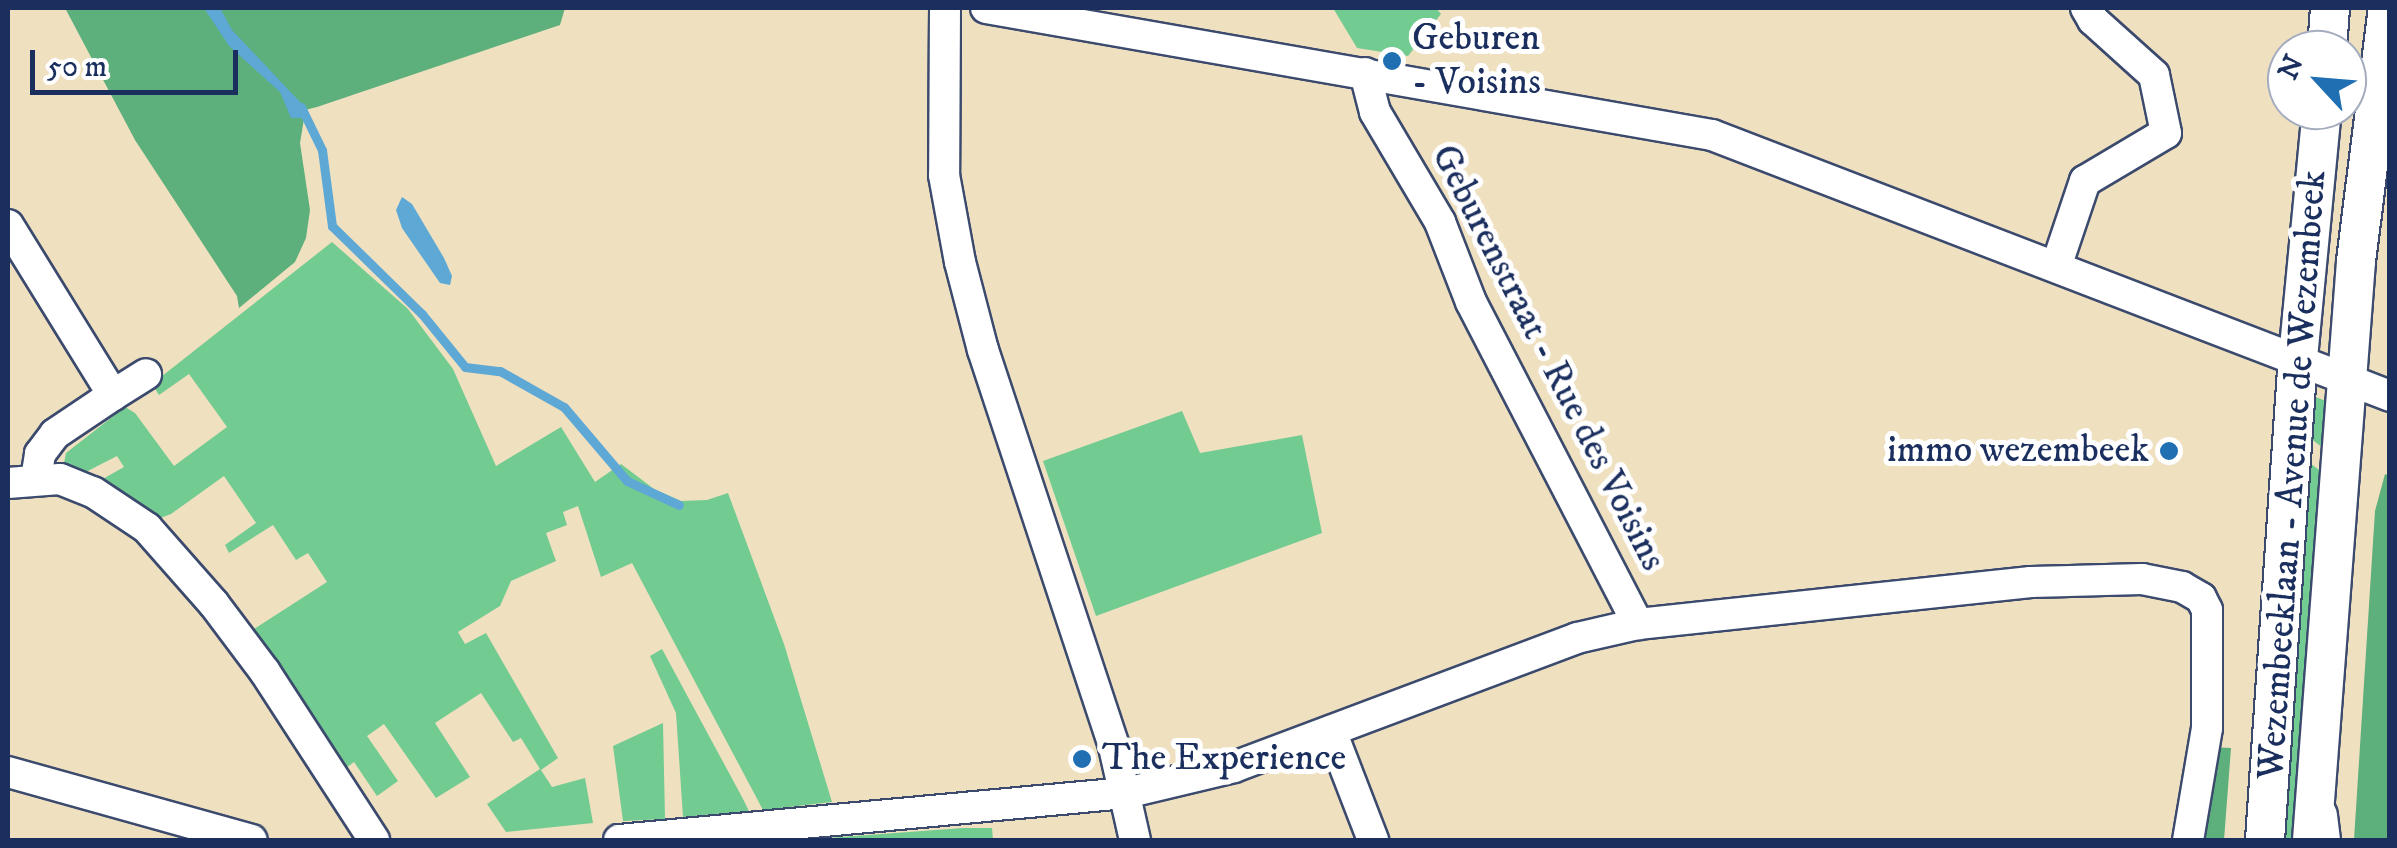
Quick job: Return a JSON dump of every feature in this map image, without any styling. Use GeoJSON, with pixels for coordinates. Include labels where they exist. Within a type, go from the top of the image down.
{"type":"FeatureCollection","features":[{"type":"Feature","properties":{"kind":"main road","name":"Wezembeeklaan - Avenue de Wezembeek"},"geometry":{"type":"LineString","coordinates":[[2316,832],[2346,380],[2367,161],[2388,8]]}},
{"type":"Feature","properties":{"kind":"main road","name":"Wezembeeklaan - Avenue de Wezembeek"},"geometry":{"type":"LineString","coordinates":[[2265,840],[2298,358],[2320,130]]}},
{"type":"Feature","properties":{"kind":"street"},"geometry":{"type":"LineString","coordinates":[[945,8],[944,174],[960,262],[983,350],[1126,793],[1135,840]]}},
{"type":"Feature","properties":{"kind":"street"},"geometry":{"type":"LineString","coordinates":[[986,8],[1712,135],[2057,264],[2390,396]]}},
{"type":"Feature","properties":{"kind":"street"},"geometry":{"type":"LineString","coordinates":[[2057,264],[2086,181],[2166,133],[2154,76],[2093,20],[2086,8]]}},
{"type":"Feature","properties":{"kind":"street","name":"Geburenstraat - Rue des Voisins"},"geometry":{"type":"LineString","coordinates":[[1365,73],[1375,112],[1440,222],[1471,302],[1638,624]]}},
{"type":"Feature","properties":{"kind":"street"},"geometry":{"type":"LineString","coordinates":[[8,225],[113,395]]}},
{"type":"Feature","properties":{"kind":"street"},"geometry":{"type":"LineString","coordinates":[[22,480],[56,434],[146,374]]}},
{"type":"Feature","properties":{"kind":"street"},"geometry":{"type":"LineString","coordinates":[[22,480],[60,480],[93,492],[162,542],[265,672],[374,840]]}},
{"type":"Feature","properties":{"kind":"street"},"geometry":{"type":"LineString","coordinates":[[619,840],[927,808],[1126,793],[1234,767],[1577,638],[1638,624],[2031,582],[2142,579],[2174,583],[2202,598],[2207,610],[2207,728],[2188,840]]}},
{"type":"Feature","properties":{"kind":"street"},"geometry":{"type":"LineString","coordinates":[[1331,731],[1372,840]]}},
{"type":"Feature","properties":{"kind":"street"},"geometry":{"type":"LineString","coordinates":[[8,772],[252,840]]}},
{"type":"Feature","properties":{"kind":"green space"},"geometry":{"type":"Polygon","coordinates":[[[65,8],[565,8],[560,25],[317,107],[305,110],[285,92],[304,119],[300,143],[310,210],[306,238],[295,262],[239,308],[237,296],[135,140],[65,8]]]}},
{"type":"Feature","properties":{"kind":"green space"},"geometry":{"type":"Polygon","coordinates":[[[1333,8],[1436,8],[1441,14],[1408,56],[1357,48],[1333,8]]]}},
{"type":"Feature","properties":{"kind":"green space"},"geometry":{"type":"Polygon","coordinates":[[[332,242],[408,309],[453,369],[496,466],[561,427],[595,482],[621,464],[654,489],[681,501],[707,500],[728,493],[784,644],[832,802],[763,810],[632,563],[601,577],[578,506],[563,512],[567,525],[546,533],[556,561],[511,581],[500,606],[458,632],[465,644],[486,633],[558,758],[541,770],[552,787],[585,778],[593,823],[506,832],[487,804],[540,769],[521,738],[513,742],[481,693],[435,723],[470,777],[436,798],[384,724],[367,736],[398,781],[377,796],[354,762],[342,771],[251,631],[327,582],[308,553],[296,560],[273,525],[229,553],[225,545],[256,523],[224,476],[171,514],[155,520],[94,484],[124,467],[117,456],[80,475],[63,468],[66,453],[125,407],[135,413],[174,466],[227,427],[189,374],[159,395],[152,384],[332,242]]]}},
{"type":"Feature","properties":{"kind":"green space"},"geometry":{"type":"Polygon","coordinates":[[[2313,396],[2326,401],[2328,407],[2326,450],[2303,433],[2313,396]]]}},
{"type":"Feature","properties":{"kind":"green space"},"geometry":{"type":"Polygon","coordinates":[[[1182,411],[1200,453],[1302,435],[1322,533],[1096,616],[1043,461],[1182,411]]]}},
{"type":"Feature","properties":{"kind":"green space"},"geometry":{"type":"Polygon","coordinates":[[[2300,456],[2325,474],[2300,840],[2274,840],[2300,456]]]}},
{"type":"Feature","properties":{"kind":"green space"},"geometry":{"type":"Polygon","coordinates":[[[2385,474],[2390,476],[2389,840],[2354,840],[2375,511],[2385,474]]]}},
{"type":"Feature","properties":{"kind":"green space"},"geometry":{"type":"Polygon","coordinates":[[[662,649],[749,811],[683,817],[676,713],[650,656],[662,649]]]}},
{"type":"Feature","properties":{"kind":"green space"},"geometry":{"type":"Polygon","coordinates":[[[663,723],[665,819],[623,821],[613,746],[663,723]]]}},
{"type":"Feature","properties":{"kind":"green space"},"geometry":{"type":"Polygon","coordinates":[[[2211,747],[2231,748],[2224,840],[2193,840],[2211,747]]]}},
{"type":"Feature","properties":{"kind":"green space"},"geometry":{"type":"Polygon","coordinates":[[[992,828],[993,840],[800,840],[992,828]]]}},
{"type":"Feature","properties":{"kind":"water"},"geometry":{"type":"Polygon","coordinates":[[[204,8],[220,8],[232,30],[301,103],[305,110],[301,118],[291,118],[280,92],[229,46],[204,8]]]}},
{"type":"Feature","properties":{"kind":"water"},"geometry":{"type":"Polygon","coordinates":[[[402,197],[412,204],[444,258],[452,276],[450,285],[440,283],[402,228],[396,210],[402,197]]]}},
{"type":"Feature","properties":{"kind":"waterway"},"geometry":{"type":"LineString","coordinates":[[301,107],[322,150],[332,226],[422,314],[465,367],[500,371],[564,407],[627,481],[679,505]]}},
{"type":"Feature","properties":{"kind":"place","name":"Geburen - Voisins"},"geometry":{"type":"Point","coordinates":[1392,61]}},
{"type":"Feature","properties":{"kind":"place","name":"immo wezembeek"},"geometry":{"type":"Point","coordinates":[2169,451]}},
{"type":"Feature","properties":{"kind":"place","name":"The Experience"},"geometry":{"type":"Point","coordinates":[1082,759]}}]}
